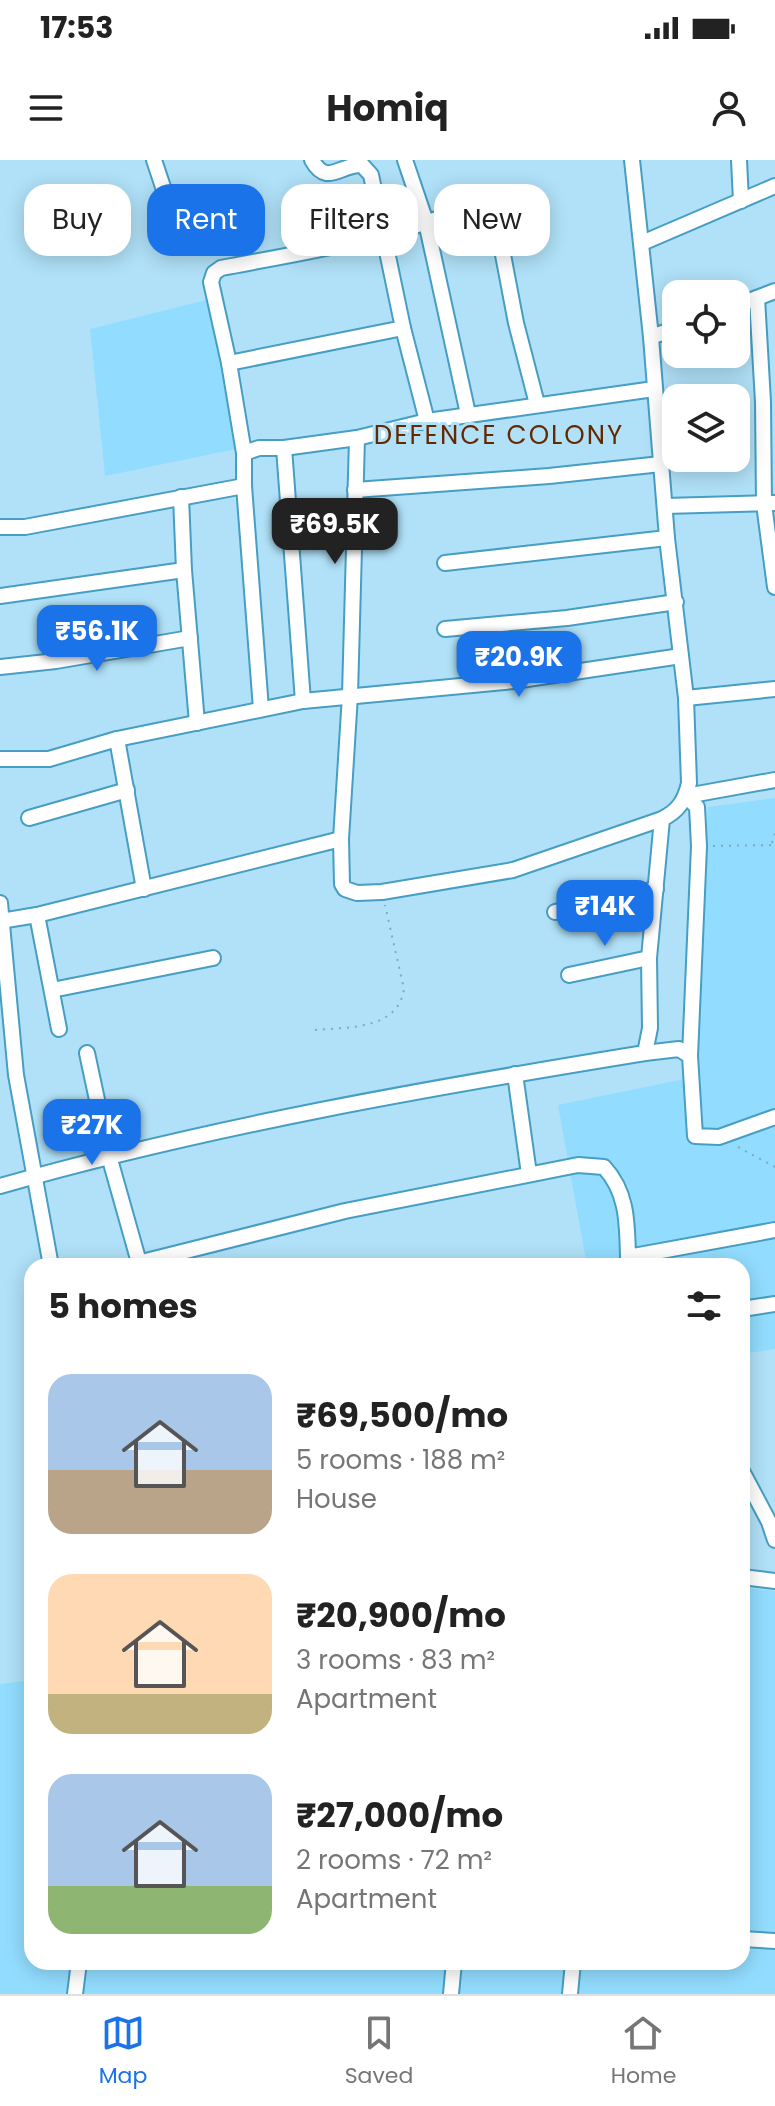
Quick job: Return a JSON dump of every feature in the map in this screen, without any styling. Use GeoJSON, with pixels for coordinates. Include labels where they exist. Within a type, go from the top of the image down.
{"type":"FeatureCollection","features":[{"type":"Feature","properties":{"kind":"street"},"geometry":{"type":"LineString","coordinates":[[154,160],[162,184]]}},
{"type":"Feature","properties":{"kind":"street"},"geometry":{"type":"LineString","coordinates":[[312,160],[325,174],[356,164],[367,169],[373,184]]}},
{"type":"Feature","properties":{"kind":"street"},"geometry":{"type":"LineString","coordinates":[[405,160],[426,222],[468,414]]}},
{"type":"Feature","properties":{"kind":"street"},"geometry":{"type":"LineString","coordinates":[[357,438],[350,695],[341,839],[342,884],[345,889],[357,893],[382,892],[513,870],[662,819],[680,807],[689,783],[686,698],[667,538],[651,337],[632,160]]}},
{"type":"Feature","properties":{"kind":"street"},"geometry":{"type":"LineString","coordinates":[[739,160],[741,201]]}},
{"type":"Feature","properties":{"kind":"street"},"geometry":{"type":"LineString","coordinates":[[642,243],[775,186]]}},
{"type":"Feature","properties":{"kind":"street"},"geometry":{"type":"LineString","coordinates":[[418,225],[483,211],[490,211],[496,218],[516,323],[537,404]]}},
{"type":"Feature","properties":{"kind":"street"},"geometry":{"type":"LineString","coordinates":[[261,709],[244,453],[211,282],[214,273],[221,268],[282,256]]}},
{"type":"Feature","properties":{"kind":"street"},"geometry":{"type":"LineString","coordinates":[[387,256],[427,421]]}},
{"type":"Feature","properties":{"kind":"street"},"geometry":{"type":"LineString","coordinates":[[750,301],[775,291]]}},
{"type":"Feature","properties":{"kind":"street"},"geometry":{"type":"LineString","coordinates":[[757,298],[775,587]]}},
{"type":"Feature","properties":{"kind":"street"},"geometry":{"type":"LineString","coordinates":[[229,363],[403,328]]}},
{"type":"Feature","properties":{"kind":"street"},"geometry":{"type":"LineString","coordinates":[[651,337],[662,333]]}},
{"type":"Feature","properties":{"kind":"street"},"geometry":{"type":"LineString","coordinates":[[244,453],[259,448],[284,448],[357,438],[468,414],[654,389]]}},
{"type":"Feature","properties":{"kind":"street"},"geometry":{"type":"LineString","coordinates":[[284,448],[303,701]]}},
{"type":"Feature","properties":{"kind":"street"},"geometry":{"type":"LineString","coordinates":[[355,490],[549,476],[661,464]]}},
{"type":"Feature","properties":{"kind":"street"},"geometry":{"type":"LineString","coordinates":[[0,527],[25,527],[244,486]]}},
{"type":"Feature","properties":{"kind":"street"},"geometry":{"type":"LineString","coordinates":[[181,497],[197,723]]}},
{"type":"Feature","properties":{"kind":"street"},"geometry":{"type":"LineString","coordinates":[[665,506],[769,503]]}},
{"type":"Feature","properties":{"kind":"street"},"geometry":{"type":"LineString","coordinates":[[445,563],[667,538]]}},
{"type":"Feature","properties":{"kind":"street"},"geometry":{"type":"LineString","coordinates":[[0,596],[184,570]]}},
{"type":"Feature","properties":{"kind":"street"},"geometry":{"type":"LineString","coordinates":[[445,629],[567,618],[676,602]]}},
{"type":"Feature","properties":{"kind":"street"},"geometry":{"type":"LineString","coordinates":[[0,667],[56,661],[190,638]]}},
{"type":"Feature","properties":{"kind":"street"},"geometry":{"type":"LineString","coordinates":[[0,759],[49,759],[117,739],[303,701],[514,681],[681,656]]}},
{"type":"Feature","properties":{"kind":"street"},"geometry":{"type":"LineString","coordinates":[[686,698],[775,689]]}},
{"type":"Feature","properties":{"kind":"street"},"geometry":{"type":"LineString","coordinates":[[117,739],[144,889]]}},
{"type":"Feature","properties":{"kind":"street"},"geometry":{"type":"LineString","coordinates":[[686,796],[775,780]]}},
{"type":"Feature","properties":{"kind":"street"},"geometry":{"type":"LineString","coordinates":[[29,818],[127,790]]}},
{"type":"Feature","properties":{"kind":"street"},"geometry":{"type":"LineString","coordinates":[[686,796],[697,807],[699,846],[690,1056],[695,1136],[719,1137],[775,1117]]}},
{"type":"Feature","properties":{"kind":"street"},"geometry":{"type":"LineString","coordinates":[[645,1053],[650,1028],[649,958],[662,819]]}},
{"type":"Feature","properties":{"kind":"street"},"geometry":{"type":"LineString","coordinates":[[1,921],[37,915],[341,839]]}},
{"type":"Feature","properties":{"kind":"street"},"geometry":{"type":"LineString","coordinates":[[555,912],[656,889]]}},
{"type":"Feature","properties":{"kind":"street"},"geometry":{"type":"LineString","coordinates":[[0,903],[4,982],[16,1075],[50,1258]]}},
{"type":"Feature","properties":{"kind":"street"},"geometry":{"type":"LineString","coordinates":[[37,915],[59,1029]]}},
{"type":"Feature","properties":{"kind":"street"},"geometry":{"type":"LineString","coordinates":[[52,990],[213,958]]}},
{"type":"Feature","properties":{"kind":"street"},"geometry":{"type":"LineString","coordinates":[[569,975],[649,958]]}},
{"type":"Feature","properties":{"kind":"street"},"geometry":{"type":"LineString","coordinates":[[0,1186],[109,1156],[376,1099],[645,1053],[679,1049],[690,1056]]}},
{"type":"Feature","properties":{"kind":"street"},"geometry":{"type":"LineString","coordinates":[[87,1053],[109,1156],[137,1258]]}},
{"type":"Feature","properties":{"kind":"street"},"geometry":{"type":"LineString","coordinates":[[515,1074],[529,1174]]}},
{"type":"Feature","properties":{"kind":"street"},"geometry":{"type":"LineString","coordinates":[[166,1258],[345,1211],[578,1165],[604,1167],[626,1207],[629,1258]]}},
{"type":"Feature","properties":{"kind":"street"},"geometry":{"type":"LineString","coordinates":[[643,1258],[775,1230]]}},
{"type":"Feature","properties":{"kind":"street"},"geometry":{"type":"LineString","coordinates":[[750,1308],[775,1304]]}},
{"type":"Feature","properties":{"kind":"street"},"geometry":{"type":"LineString","coordinates":[[750,1486],[775,1540]]}},
{"type":"Feature","properties":{"kind":"street"},"geometry":{"type":"LineString","coordinates":[[750,1578],[775,1581]]}},
{"type":"Feature","properties":{"kind":"street"},"geometry":{"type":"LineString","coordinates":[[750,1939],[775,1941]]}},
{"type":"Feature","properties":{"kind":"street"},"geometry":{"type":"LineString","coordinates":[[75,1994],[78,1970]]}},
{"type":"Feature","properties":{"kind":"street"},"geometry":{"type":"LineString","coordinates":[[451,1994],[453,1970]]}},
{"type":"Feature","properties":{"kind":"street"},"geometry":{"type":"LineString","coordinates":[[570,1994],[572,1970]]}},
{"type":"Feature","properties":{"kind":"path"},"geometry":{"type":"LineString","coordinates":[[699,846],[773,845],[775,833]]}},
{"type":"Feature","properties":{"kind":"path"},"geometry":{"type":"LineString","coordinates":[[315,1030],[380,1021],[396,1012],[402,1002],[404,989],[382,892]]}},
{"type":"Feature","properties":{"kind":"path"},"geometry":{"type":"LineString","coordinates":[[719,1137],[775,1167]]}},
{"type":"Feature","properties":{"kind":"shaded area"},"geometry":{"type":"Polygon","coordinates":[[[218,297],[241,448],[105,476],[90,329],[218,297]]]}},
{"type":"Feature","properties":{"kind":"shaded area"},"geometry":{"type":"Polygon","coordinates":[[[775,798],[775,1349],[750,1353],[750,1258],[586,1258],[558,1105],[694,1077],[708,807],[775,798]]]}},
{"type":"Feature","properties":{"kind":"shaded area"},"geometry":{"type":"Polygon","coordinates":[[[750,1588],[775,1591],[775,1994],[0,1994],[0,1684],[24,1681],[24,1970],[750,1970],[750,1588]]]}},
{"type":"Feature","properties":{"kind":"district","name":"DEFENCE COLONY"},"geometry":{"type":"Point","coordinates":[499,435]}}]}
